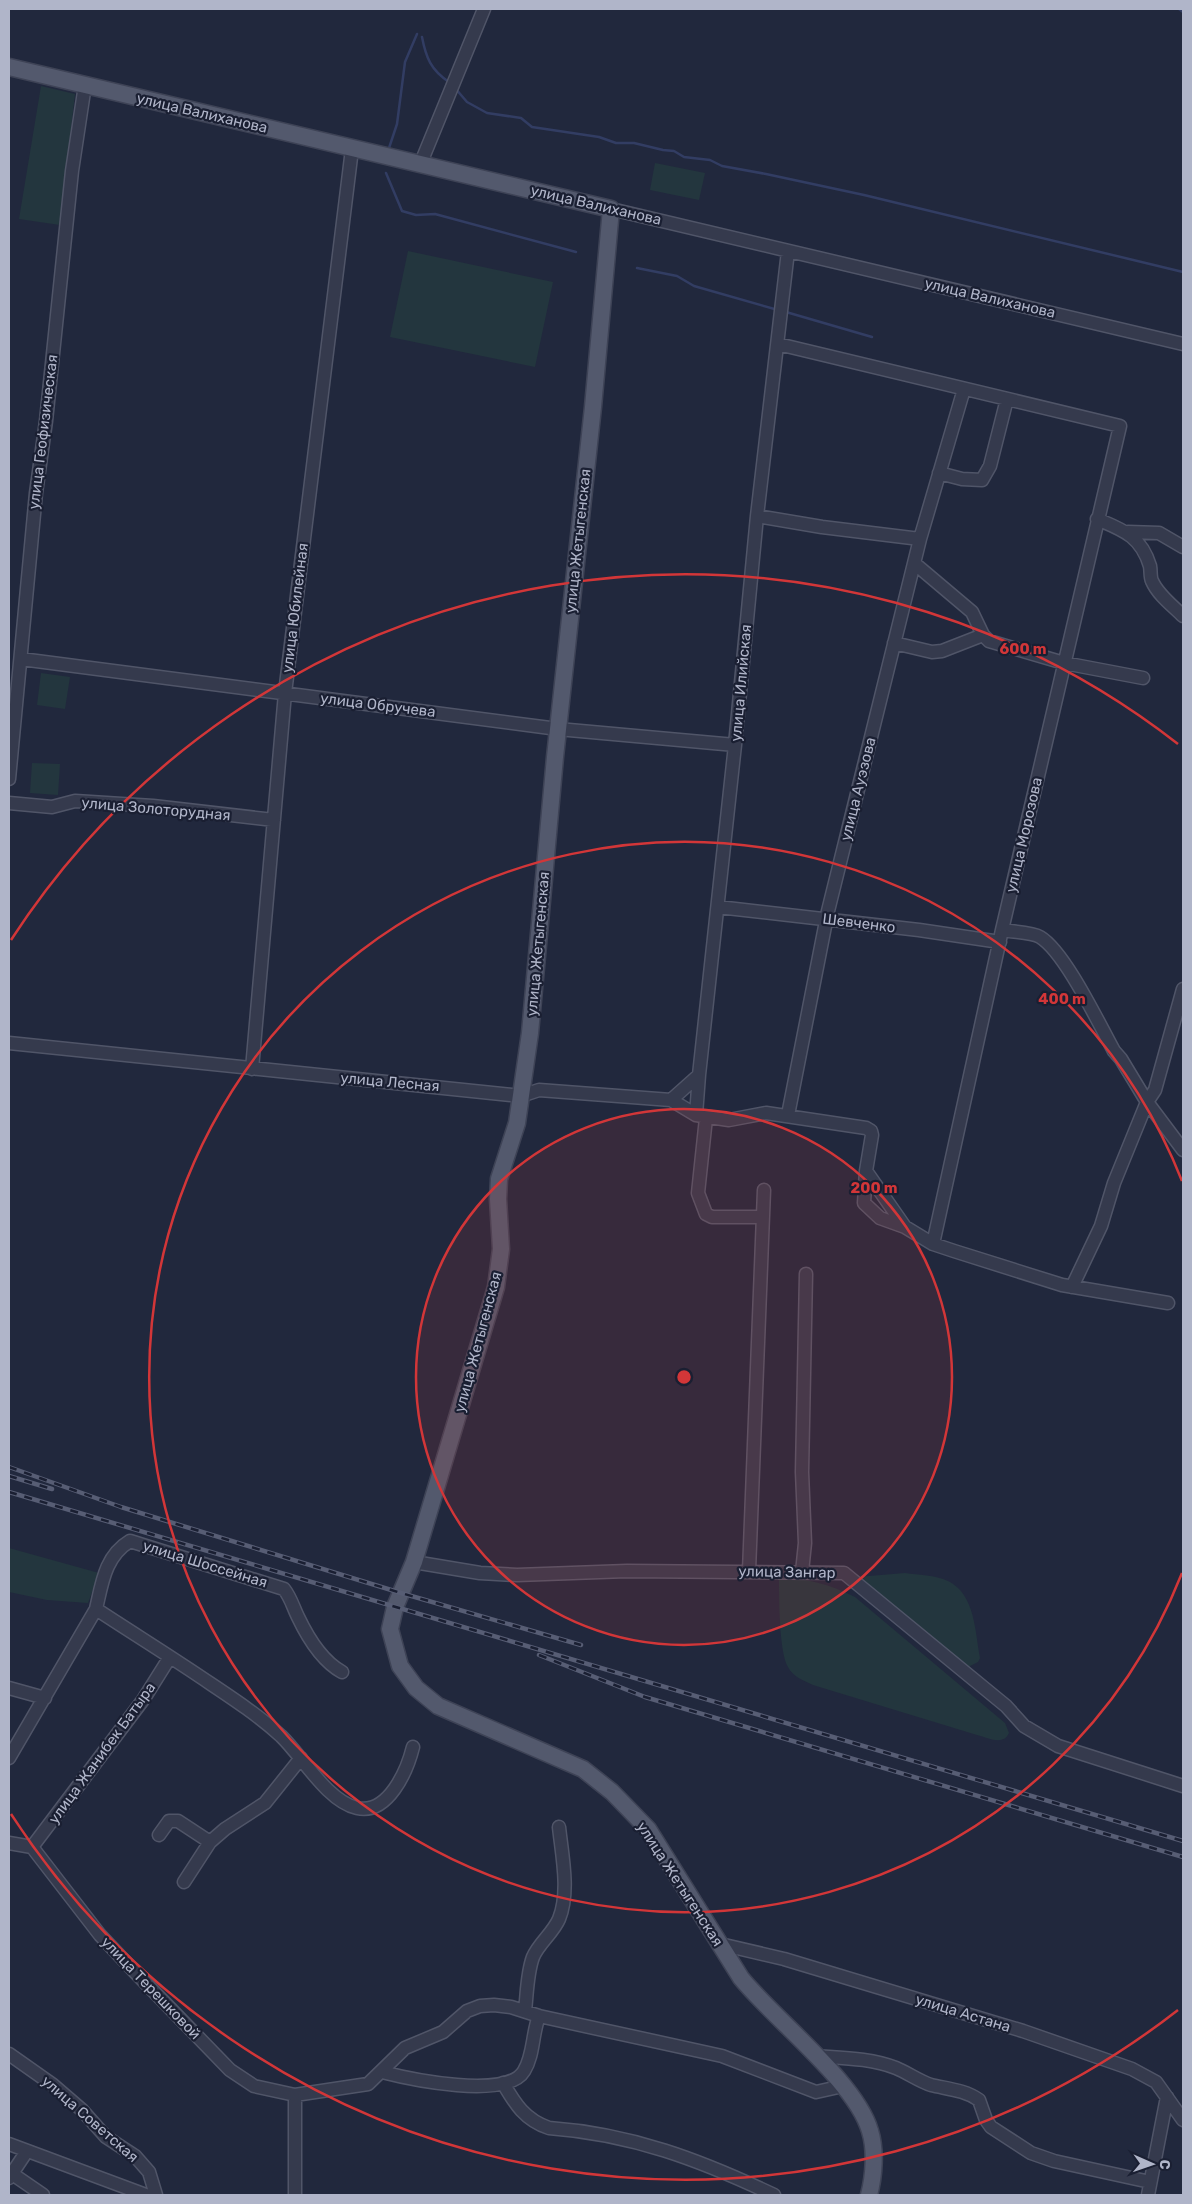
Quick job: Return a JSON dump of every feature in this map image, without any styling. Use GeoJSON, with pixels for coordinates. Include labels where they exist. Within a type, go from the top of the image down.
{"type":"FeatureCollection","features":[{"type":"Feature","properties":{"kind":"main road","name":"улица Валиханова"},"geometry":{"type":"LineString","coordinates":[[9,67],[611,209]]}},
{"type":"Feature","properties":{"kind":"main road","name":"улица Жетыгенская"},"geometry":{"type":"LineString","coordinates":[[611,209],[593,407],[558,729],[530,1033],[517,1123],[500,1179],[498,1199],[501,1248],[496,1287],[414,1562],[395,1607],[390,1629],[400,1666],[416,1688],[438,1706],[452,1714],[582,1769],[612,1792],[648,1829],[741,1978],[756,1997],[843,2086],[860,2108],[870,2131],[873,2156],[869,2195]]}},
{"type":"Feature","properties":{"kind":"street"},"geometry":{"type":"LineString","coordinates":[[420,165],[484,9]]}},
{"type":"Feature","properties":{"kind":"street","name":"улица Геофизическая"},"geometry":{"type":"LineString","coordinates":[[9,779],[36,493],[46,421],[72,170],[85,85]]}},
{"type":"Feature","properties":{"kind":"street","name":"улица Юбилейная"},"geometry":{"type":"LineString","coordinates":[[252,1069],[285,693],[352,149]]}},
{"type":"Feature","properties":{"kind":"street","name":"улица Валиханова"},"geometry":{"type":"LineString","coordinates":[[611,209],[1183,344]]}},
{"type":"Feature","properties":{"kind":"street","name":"улица Илийская"},"geometry":{"type":"LineString","coordinates":[[762,1217],[712,1217],[706,1214],[698,1193],[701,1116],[699,1075],[735,744],[757,516],[788,251]]}},
{"type":"Feature","properties":{"kind":"street"},"geometry":{"type":"LineString","coordinates":[[778,344],[1006,399],[990,466],[982,480],[962,480],[939,473]]}},
{"type":"Feature","properties":{"kind":"street","name":"улица Ауэзова"},"geometry":{"type":"LineString","coordinates":[[788,1115],[826,920],[920,539],[964,389]]}},
{"type":"Feature","properties":{"kind":"street","name":"улица Морозова"},"geometry":{"type":"LineString","coordinates":[[933,1244],[1001,936],[1120,426],[1006,399]]}},
{"type":"Feature","properties":{"kind":"street"},"geometry":{"type":"LineString","coordinates":[[757,516],[822,527],[920,539]]}},
{"type":"Feature","properties":{"kind":"street"},"geometry":{"type":"LineString","coordinates":[[1097,520],[1128,532],[1159,533],[1183,547]]}},
{"type":"Feature","properties":{"kind":"street"},"geometry":{"type":"LineString","coordinates":[[1128,532],[1145,553],[1152,580],[1183,616]]}},
{"type":"Feature","properties":{"kind":"street"},"geometry":{"type":"LineString","coordinates":[[914,563],[972,612],[982,635],[989,641],[1064,663],[1143,678]]}},
{"type":"Feature","properties":{"kind":"street"},"geometry":{"type":"LineString","coordinates":[[894,643],[932,652],[942,651],[982,635]]}},
{"type":"Feature","properties":{"kind":"street","name":"улица Обручева"},"geometry":{"type":"LineString","coordinates":[[20,659],[558,729],[735,744]]}},
{"type":"Feature","properties":{"kind":"street","name":"улица Золоторудная"},"geometry":{"type":"LineString","coordinates":[[9,804],[52,807],[75,801],[153,806],[274,820]]}},
{"type":"Feature","properties":{"kind":"street","name":"Шевченко"},"geometry":{"type":"LineString","coordinates":[[718,907],[919,930],[1001,936],[1032,934],[1040,937],[1051,947],[1073,980],[1146,1102],[1183,1150]]}},
{"type":"Feature","properties":{"kind":"street"},"geometry":{"type":"LineString","coordinates":[[1072,1287],[1081,1264],[1101,1226],[1114,1183],[1146,1102],[1155,1090],[1183,989]]}},
{"type":"Feature","properties":{"kind":"street","name":"улица Лесная"},"geometry":{"type":"LineString","coordinates":[[9,1043],[521,1096],[539,1090],[671,1100],[701,1116],[732,1121],[766,1113],[788,1115]]}},
{"type":"Feature","properties":{"kind":"street"},"geometry":{"type":"LineString","coordinates":[[671,1100],[699,1075]]}},
{"type":"Feature","properties":{"kind":"street"},"geometry":{"type":"LineString","coordinates":[[788,1115],[869,1129],[872,1135],[866,1171],[864,1203],[880,1218],[905,1227],[933,1244],[1072,1287],[1168,1303]]}},
{"type":"Feature","properties":{"kind":"street"},"geometry":{"type":"LineString","coordinates":[[866,1171],[905,1227]]}},
{"type":"Feature","properties":{"kind":"street"},"geometry":{"type":"LineString","coordinates":[[749,1571],[764,1190]]}},
{"type":"Feature","properties":{"kind":"street"},"geometry":{"type":"LineString","coordinates":[[802,1572],[805,1544],[802,1472],[806,1274]]}},
{"type":"Feature","properties":{"kind":"street","name":"улица Шоссейная"},"geometry":{"type":"LineString","coordinates":[[96,1610],[107,1565],[114,1554],[130,1541],[284,1589],[292,1599],[298,1616],[312,1642],[334,1668],[342,1672]]}},
{"type":"Feature","properties":{"kind":"street","name":"улица Зангар"},"geometry":{"type":"LineString","coordinates":[[414,1562],[480,1573],[517,1575],[627,1571],[844,1573],[1006,1706],[1024,1726],[1058,1746],[1183,1786]]}},
{"type":"Feature","properties":{"kind":"street"},"geometry":{"type":"LineString","coordinates":[[9,1758],[96,1610],[247,1708],[279,1734],[330,1791],[346,1803],[358,1808],[370,1808],[382,1804],[398,1782],[410,1760],[413,1747]]}},
{"type":"Feature","properties":{"kind":"street","name":"улица Жанибек Батыра"},"geometry":{"type":"LineString","coordinates":[[32,1847],[143,1700],[170,1657]]}},
{"type":"Feature","properties":{"kind":"street"},"geometry":{"type":"LineString","coordinates":[[9,1688],[45,1698]]}},
{"type":"Feature","properties":{"kind":"street"},"geometry":{"type":"LineString","coordinates":[[184,1882],[210,1842],[225,1829],[265,1803],[301,1758]]}},
{"type":"Feature","properties":{"kind":"street"},"geometry":{"type":"LineString","coordinates":[[159,1835],[169,1821],[178,1821],[210,1842]]}},
{"type":"Feature","properties":{"kind":"street"},"geometry":{"type":"LineString","coordinates":[[526,2011],[533,1957],[560,1918],[564,1865],[559,1827]]}},
{"type":"Feature","properties":{"kind":"street"},"geometry":{"type":"LineString","coordinates":[[9,1842],[32,1847]]}},
{"type":"Feature","properties":{"kind":"street","name":"улица Терешковой"},"geometry":{"type":"LineString","coordinates":[[32,1847],[100,1935],[168,2009],[230,2070],[254,2086],[295,2095]]}},
{"type":"Feature","properties":{"kind":"street","name":"улица Астана"},"geometry":{"type":"LineString","coordinates":[[720,1944],[784,1959],[1023,2031],[1132,2069],[1156,2082],[1183,2120]]}},
{"type":"Feature","properties":{"kind":"street"},"geometry":{"type":"LineString","coordinates":[[295,2195],[295,2095],[368,2084],[405,2048],[443,2032],[467,2011],[480,2006],[511,2006],[539,2016],[722,2056],[816,2092],[843,2086]]}},
{"type":"Feature","properties":{"kind":"street"},"geometry":{"type":"LineString","coordinates":[[382,2072],[415,2080],[471,2087],[504,2083],[523,2074],[529,2061],[534,2027],[539,2016]]}},
{"type":"Feature","properties":{"kind":"street","name":"улица Советская"},"geometry":{"type":"LineString","coordinates":[[9,2054],[54,2085],[82,2110],[106,2137],[135,2156],[149,2172],[156,2195]]}},
{"type":"Feature","properties":{"kind":"street"},"geometry":{"type":"LineString","coordinates":[[815,2056],[865,2060],[882,2064],[896,2068],[925,2083],[966,2092],[980,2100],[986,2120],[991,2127],[1031,2153],[1150,2182]]}},
{"type":"Feature","properties":{"kind":"street"},"geometry":{"type":"LineString","coordinates":[[504,2083],[522,2111],[534,2123],[549,2128],[656,2147],[723,2171],[774,2195]]}},
{"type":"Feature","properties":{"kind":"street"},"geometry":{"type":"LineString","coordinates":[[1148,2195],[1167,2098]]}},
{"type":"Feature","properties":{"kind":"street"},"geometry":{"type":"LineString","coordinates":[[9,2144],[146,2195]]}},
{"type":"Feature","properties":{"kind":"street"},"geometry":{"type":"LineString","coordinates":[[27,2151],[10,2175],[43,2195]]}},
{"type":"Feature","properties":{"kind":"shaded area"},"geometry":{"type":"Polygon","coordinates":[[[41,86],[75,94],[60,225],[19,219],[41,86]]]}},
{"type":"Feature","properties":{"kind":"shaded area"},"geometry":{"type":"Polygon","coordinates":[[[655,163],[705,173],[699,200],[650,190],[655,163]]]}},
{"type":"Feature","properties":{"kind":"shaded area"},"geometry":{"type":"Polygon","coordinates":[[[408,251],[553,282],[535,367],[390,337],[408,251]]]}},
{"type":"Feature","properties":{"kind":"shaded area"},"geometry":{"type":"Polygon","coordinates":[[[41,673],[70,677],[65,709],[37,705],[41,673]]]}},
{"type":"Feature","properties":{"kind":"shaded area"},"geometry":{"type":"Polygon","coordinates":[[[32,763],[60,764],[58,795],[30,793],[32,763]]]}},
{"type":"Feature","properties":{"kind":"shaded area"},"geometry":{"type":"Polygon","coordinates":[[[9,1548],[99,1573],[88,1603],[47,1600],[9,1592],[9,1548]]]}},
{"type":"Feature","properties":{"kind":"shaded area"},"geometry":{"type":"Polygon","coordinates":[[[905,1573],[943,1579],[957,1587],[964,1595],[969,1604],[975,1625],[980,1658],[978,1662],[968,1667],[857,1577],[905,1573]]]}},
{"type":"Feature","properties":{"kind":"shaded area"},"geometry":{"type":"Polygon","coordinates":[[[779,1578],[799,1579],[818,1583],[855,1597],[1005,1723],[1009,1733],[1006,1737],[999,1740],[986,1738],[813,1685],[795,1676],[788,1667],[783,1649],[780,1624],[779,1578]]]}},
{"type":"Feature","properties":{"kind":"waterway"},"geometry":{"type":"LineString","coordinates":[[1179,9],[1183,12]]}},
{"type":"Feature","properties":{"kind":"waterway"},"geometry":{"type":"LineString","coordinates":[[389,148],[397,124],[405,62],[417,34]]}},
{"type":"Feature","properties":{"kind":"waterway"},"geometry":{"type":"LineString","coordinates":[[422,37],[430,63],[449,82]]}},
{"type":"Feature","properties":{"kind":"waterway"},"geometry":{"type":"LineString","coordinates":[[455,88],[467,102],[487,113],[521,118],[532,127],[599,137],[616,143],[634,143],[674,151],[684,157],[710,160],[722,166],[864,195],[1183,272]]}},
{"type":"Feature","properties":{"kind":"waterway"},"geometry":{"type":"LineString","coordinates":[[386,173],[402,211],[416,215],[435,214],[576,252]]}},
{"type":"Feature","properties":{"kind":"waterway"},"geometry":{"type":"LineString","coordinates":[[637,268],[677,276],[694,286],[778,310]]}},
{"type":"Feature","properties":{"kind":"waterway"},"geometry":{"type":"LineString","coordinates":[[786,312],[872,337]]}},
{"type":"Feature","properties":{"kind":"railway"},"geometry":{"type":"LineString","coordinates":[[9,1467],[121,1507],[401,1593],[581,1645]]}},
{"type":"Feature","properties":{"kind":"railway"},"geometry":{"type":"LineString","coordinates":[[9,1476],[52,1489]]}},
{"type":"Feature","properties":{"kind":"railway"},"geometry":{"type":"LineString","coordinates":[[9,1492],[1183,1841]]}},
{"type":"Feature","properties":{"kind":"railway"},"geometry":{"type":"LineString","coordinates":[[539,1655],[645,1697],[1183,1857]]}}]}
